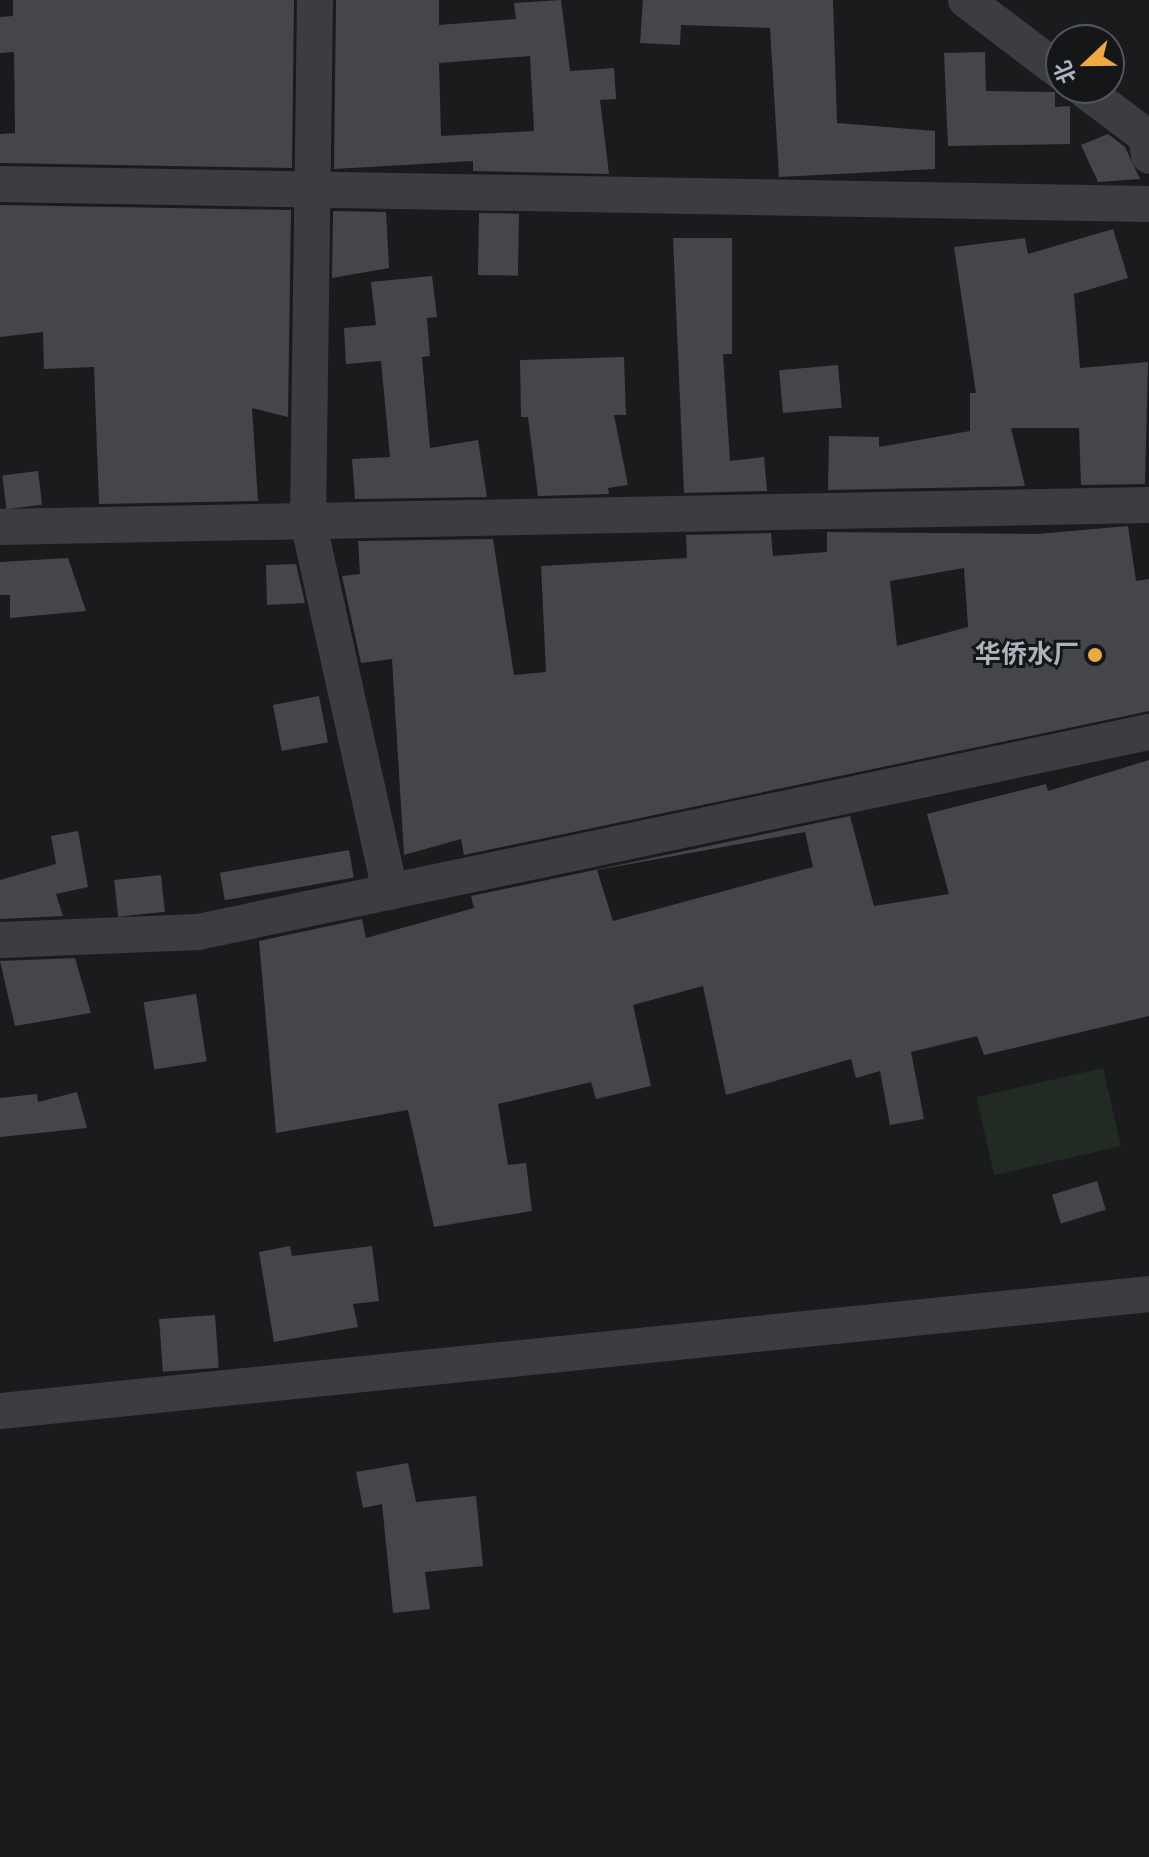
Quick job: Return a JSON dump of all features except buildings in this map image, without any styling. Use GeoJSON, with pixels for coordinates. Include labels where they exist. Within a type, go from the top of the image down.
{"type":"FeatureCollection","features":[{"type":"Feature","properties":{"kind":"street"},"geometry":{"type":"LineString","coordinates":[[315,0],[308,521],[390,892]]}},
{"type":"Feature","properties":{"kind":"street"},"geometry":{"type":"LineString","coordinates":[[966,0],[1045,60]]}},
{"type":"Feature","properties":{"kind":"street"},"geometry":{"type":"LineString","coordinates":[[1103,104],[1146,136],[1149,156]]}},
{"type":"Feature","properties":{"kind":"street"},"geometry":{"type":"LineString","coordinates":[[0,184],[1149,204]]}},
{"type":"Feature","properties":{"kind":"street"},"geometry":{"type":"LineString","coordinates":[[0,527],[1149,505]]}},
{"type":"Feature","properties":{"kind":"street"},"geometry":{"type":"LineString","coordinates":[[0,940],[198,932],[1149,732]]}},
{"type":"Feature","properties":{"kind":"street"},"geometry":{"type":"LineString","coordinates":[[0,1411],[1149,1294]]}},
{"type":"Feature","properties":{"kind":"shaded area"},"geometry":{"type":"Polygon","coordinates":[[[1103,1068],[1121,1146],[994,1175],[976,1097],[1103,1068]]]}},
{"type":"Feature","properties":{"kind":"place","name":"华侨水厂"},"geometry":{"type":"Point","coordinates":[1095,655]}}]}
